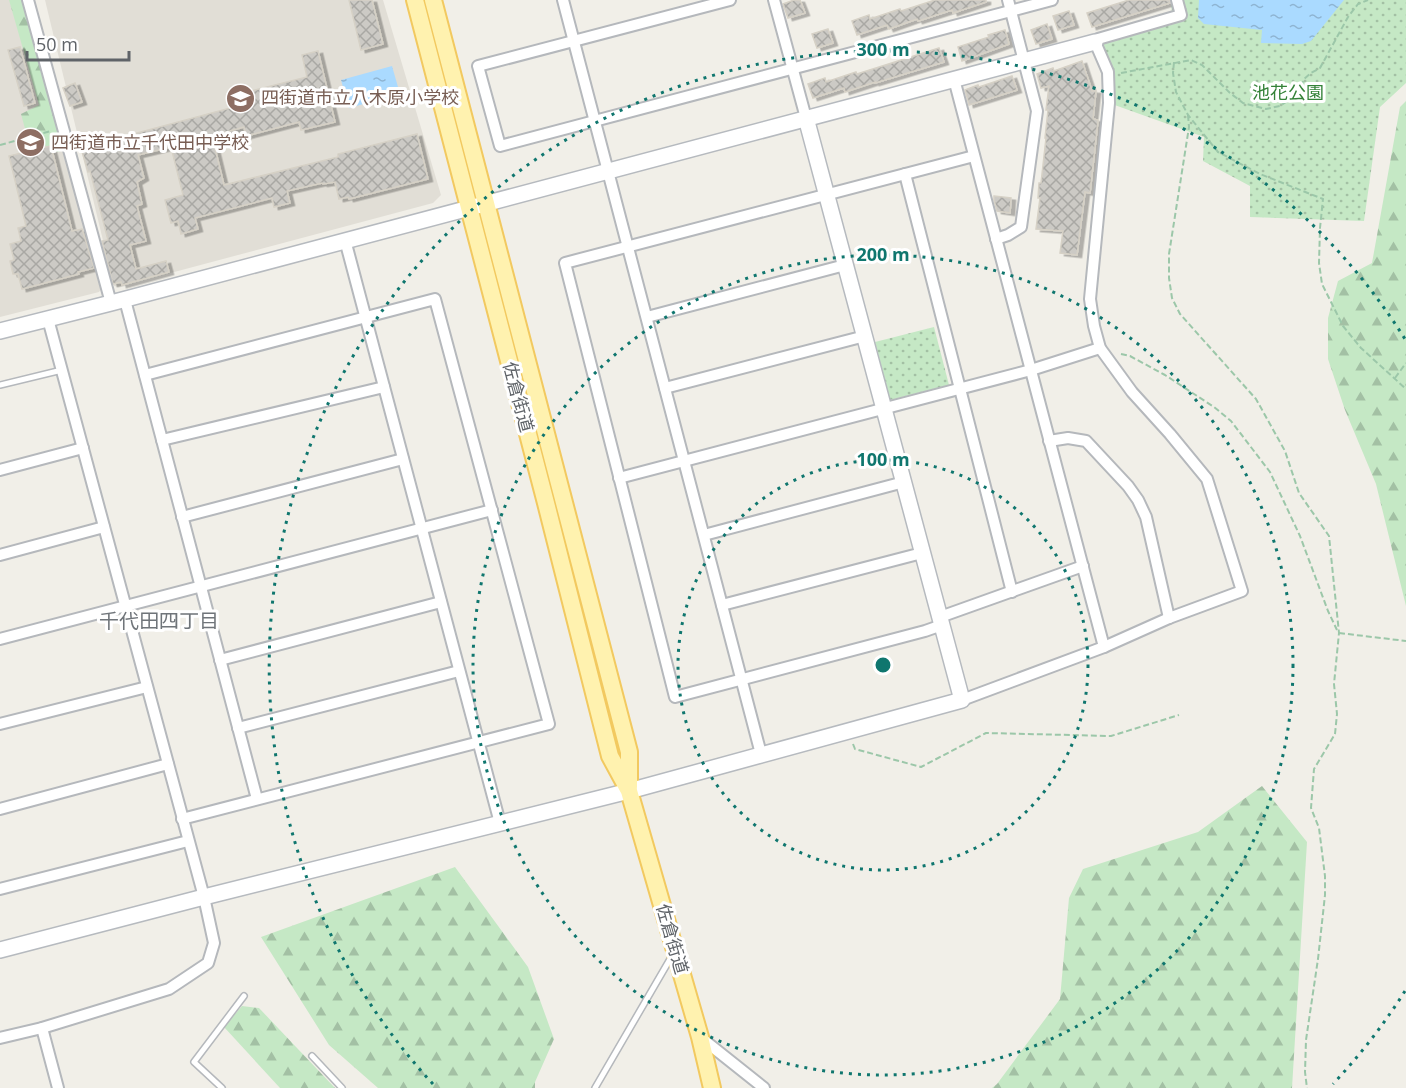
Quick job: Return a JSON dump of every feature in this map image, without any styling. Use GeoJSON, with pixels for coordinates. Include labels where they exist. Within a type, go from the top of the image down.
{"type":"FeatureCollection","features":[{"type":"Feature","properties":{"kind":"main road","name":"佐倉街道"},"geometry":{"type":"LineString","coordinates":[[415,0],[610,756],[629,790],[700,1037],[712,1088]]}},
{"type":"Feature","properties":{"kind":"main road","name":"佐倉街道"},"geometry":{"type":"LineString","coordinates":[[433,0],[629,752],[629,790]]}},
{"type":"Feature","properties":{"kind":"street"},"geometry":{"type":"LineString","coordinates":[[28,0],[63,127],[118,302],[145,375],[257,800]]}},
{"type":"Feature","properties":{"kind":"street"},"geometry":{"type":"LineString","coordinates":[[563,0],[761,754]]}},
{"type":"Feature","properties":{"kind":"street"},"geometry":{"type":"LineString","coordinates":[[730,0],[478,66],[500,146],[793,69],[1010,5],[1052,0]]}},
{"type":"Feature","properties":{"kind":"street"},"geometry":{"type":"LineString","coordinates":[[774,0],[962,700]]}},
{"type":"Feature","properties":{"kind":"street"},"geometry":{"type":"LineString","coordinates":[[0,331],[118,302],[1095,42],[1098,39],[1181,15],[1178,0]]}},
{"type":"Feature","properties":{"kind":"street"},"geometry":{"type":"LineString","coordinates":[[996,239],[1022,227],[1037,111],[1010,5]]}},
{"type":"Feature","properties":{"kind":"street"},"geometry":{"type":"LineString","coordinates":[[0,950],[629,790],[962,700],[1104,647],[1170,618],[1242,591],[1207,479],[1132,392],[1100,348],[1094,326],[1090,299],[1109,103],[1108,75],[1095,42]]}},
{"type":"Feature","properties":{"kind":"street"},"geometry":{"type":"LineString","coordinates":[[954,79],[1104,647]]}},
{"type":"Feature","properties":{"kind":"street"},"geometry":{"type":"LineString","coordinates":[[974,156],[565,263],[675,697],[925,631],[941,621],[1012,592],[1083,567]]}},
{"type":"Feature","properties":{"kind":"street"},"geometry":{"type":"LineString","coordinates":[[905,174],[1012,592]]}},
{"type":"Feature","properties":{"kind":"street"},"geometry":{"type":"LineString","coordinates":[[345,240],[500,823]]}},
{"type":"Feature","properties":{"kind":"street"},"geometry":{"type":"LineString","coordinates":[[647,317],[845,265]]}},
{"type":"Feature","properties":{"kind":"street"},"geometry":{"type":"LineString","coordinates":[[145,375],[435,299],[549,724],[182,819]]}},
{"type":"Feature","properties":{"kind":"street"},"geometry":{"type":"LineString","coordinates":[[0,1038],[42,1028],[169,989],[208,963],[214,943],[204,897],[48,319]]}},
{"type":"Feature","properties":{"kind":"street"},"geometry":{"type":"LineString","coordinates":[[665,388],[865,336]]}},
{"type":"Feature","properties":{"kind":"street"},"geometry":{"type":"LineString","coordinates":[[619,478],[1031,370],[1100,348]]}},
{"type":"Feature","properties":{"kind":"street"},"geometry":{"type":"LineString","coordinates":[[162,440],[384,387]]}},
{"type":"Feature","properties":{"kind":"street"},"geometry":{"type":"LineString","coordinates":[[1049,441],[1068,438],[1086,441],[1138,500],[1146,517],[1170,618]]}},
{"type":"Feature","properties":{"kind":"street"},"geometry":{"type":"LineString","coordinates":[[0,470],[83,448]]}},
{"type":"Feature","properties":{"kind":"street"},"geometry":{"type":"LineString","coordinates":[[182,517],[403,459]]}},
{"type":"Feature","properties":{"kind":"street"},"geometry":{"type":"LineString","coordinates":[[704,535],[904,482]]}},
{"type":"Feature","properties":{"kind":"street"},"geometry":{"type":"LineString","coordinates":[[0,639],[492,510]]}},
{"type":"Feature","properties":{"kind":"street"},"geometry":{"type":"LineString","coordinates":[[0,555],[104,527]]}},
{"type":"Feature","properties":{"kind":"street"},"geometry":{"type":"LineString","coordinates":[[722,605],[922,553]]}},
{"type":"Feature","properties":{"kind":"street"},"geometry":{"type":"LineString","coordinates":[[220,660],[441,602]]}},
{"type":"Feature","properties":{"kind":"street"},"geometry":{"type":"LineString","coordinates":[[238,728],[459,671]]}},
{"type":"Feature","properties":{"kind":"street"},"geometry":{"type":"LineString","coordinates":[[0,724],[147,687]]}},
{"type":"Feature","properties":{"kind":"street"},"geometry":{"type":"LineString","coordinates":[[0,809],[168,764]]}},
{"type":"Feature","properties":{"kind":"street"},"geometry":{"type":"LineString","coordinates":[[0,889],[188,841]]}},
{"type":"Feature","properties":{"kind":"street"},"geometry":{"type":"LineString","coordinates":[[42,1028],[58,1088]]}},
{"type":"Feature","properties":{"kind":"street"},"geometry":{"type":"LineString","coordinates":[[700,1037],[764,1088]]}},
{"type":"Feature","properties":{"kind":"lane"},"geometry":{"type":"LineString","coordinates":[[0,385],[62,370]]}},
{"type":"Feature","properties":{"kind":"lane"},"geometry":{"type":"LineString","coordinates":[[596,1088],[675,950]]}},
{"type":"Feature","properties":{"kind":"lane"},"geometry":{"type":"LineString","coordinates":[[222,1088],[195,1062],[244,996]]}},
{"type":"Feature","properties":{"kind":"lane"},"geometry":{"type":"LineString","coordinates":[[312,1056],[342,1088]]}},
{"type":"Feature","properties":{"kind":"path"},"geometry":{"type":"LineString","coordinates":[[1108,75],[1191,60],[1202,65],[1243,104],[1266,109],[1280,106],[1298,94],[1304,79],[1320,68],[1348,17],[1358,4],[1368,0]]}},
{"type":"Feature","properties":{"kind":"path"},"geometry":{"type":"LineString","coordinates":[[1174,62],[1176,92],[1188,115],[1218,152],[1260,174],[1323,199],[1319,263],[1322,284],[1343,326],[1361,348],[1406,389]]}},
{"type":"Feature","properties":{"kind":"path"},"geometry":{"type":"LineString","coordinates":[[1188,115],[1189,127],[1169,254],[1169,278],[1173,298],[1180,314],[1256,399],[1285,451],[1299,493],[1329,536],[1339,633],[1334,684],[1337,714],[1335,734],[1314,770],[1311,808],[1319,828],[1325,895],[1306,1040],[1306,1088]]}},
{"type":"Feature","properties":{"kind":"path"},"geometry":{"type":"LineString","coordinates":[[0,145],[63,127]]}},
{"type":"Feature","properties":{"kind":"path"},"geometry":{"type":"LineString","coordinates":[[1100,348],[1130,356],[1165,375],[1231,421],[1270,472],[1300,536],[1328,611],[1339,633]]}},
{"type":"Feature","properties":{"kind":"path"},"geometry":{"type":"LineString","coordinates":[[1395,378],[1406,363]]}},
{"type":"Feature","properties":{"kind":"path"},"geometry":{"type":"LineString","coordinates":[[1339,633],[1406,641]]}},
{"type":"Feature","properties":{"kind":"path"},"geometry":{"type":"LineString","coordinates":[[846,730],[855,749],[921,767],[986,733],[1111,736],[1179,715]]}},
{"type":"Feature","properties":{"kind":"shaded area","name":"四街道市立千代田中学校"},"geometry":{"type":"Polygon","coordinates":[[[0,0],[18,0],[103,286],[99,292],[0,317],[0,0]]]}},
{"type":"Feature","properties":{"kind":"shaded area","name":"四街道市立八木原小学校"},"geometry":{"type":"Polygon","coordinates":[[[45,0],[383,0],[441,195],[433,203],[118,287],[114,286],[45,0]]]}},
{"type":"Feature","properties":{"kind":"green space"},"geometry":{"type":"Polygon","coordinates":[[[9,0],[23,0],[64,150],[57,152],[27,136],[21,114],[39,105],[9,0]]]}},
{"type":"Feature","properties":{"kind":"green space","name":"池花公園"},"geometry":{"type":"Polygon","coordinates":[[[1171,0],[1406,0],[1406,83],[1380,107],[1364,221],[1250,217],[1250,186],[1203,161],[1204,137],[1109,103],[1098,39],[1172,17],[1171,0]]]}},
{"type":"Feature","properties":{"kind":"green space"},"geometry":{"type":"Polygon","coordinates":[[[1406,101],[1406,606],[1376,484],[1345,410],[1328,359],[1328,318],[1338,281],[1372,263],[1400,107],[1406,101]]]}},
{"type":"Feature","properties":{"kind":"green space"},"geometry":{"type":"Polygon","coordinates":[[[934,327],[949,385],[890,400],[875,342],[934,327]]]}},
{"type":"Feature","properties":{"kind":"green space"},"geometry":{"type":"Polygon","coordinates":[[[1262,786],[1307,842],[1292,1088],[992,1088],[1060,999],[1069,898],[1083,869],[1198,832],[1262,786]]]}},
{"type":"Feature","properties":{"kind":"green space"},"geometry":{"type":"Polygon","coordinates":[[[455,867],[528,967],[554,1039],[535,1082],[535,1088],[378,1088],[329,1045],[261,937],[455,867]]]}},
{"type":"Feature","properties":{"kind":"green space"},"geometry":{"type":"Polygon","coordinates":[[[242,1006],[259,1008],[335,1088],[280,1088],[224,1027],[242,1006]]]}},
{"type":"Feature","properties":{"kind":"water"},"geometry":{"type":"Polygon","coordinates":[[[1199,0],[1344,0],[1311,41],[1302,44],[1261,43],[1262,30],[1204,24],[1198,18],[1199,0]]]}},
{"type":"Feature","properties":{"kind":"water"},"geometry":{"type":"Polygon","coordinates":[[[392,66],[400,94],[349,108],[341,80],[392,66]]]}},
{"type":"Feature","properties":{"kind":"building"},"geometry":{"type":"Polygon","coordinates":[[[349,0],[372,0],[383,44],[361,50],[349,0]]]}},
{"type":"Feature","properties":{"kind":"building"},"geometry":{"type":"Polygon","coordinates":[[[800,0],[805,13],[788,18],[783,4],[800,0]]]}},
{"type":"Feature","properties":{"kind":"building"},"geometry":{"type":"Polygon","coordinates":[[[935,0],[986,0],[986,2],[953,13],[952,10],[889,29],[887,25],[857,35],[852,21],[869,15],[870,19],[935,0]]]}},
{"type":"Feature","properties":{"kind":"building"},"geometry":{"type":"Polygon","coordinates":[[[1129,0],[1170,0],[1170,3],[1092,27],[1087,13],[1129,0]]]}},
{"type":"Feature","properties":{"kind":"building"},"geometry":{"type":"Polygon","coordinates":[[[1069,11],[1074,25],[1058,30],[1053,16],[1069,11]]]}},
{"type":"Feature","properties":{"kind":"building"},"geometry":{"type":"Polygon","coordinates":[[[1047,24],[1052,39],[1036,44],[1031,30],[1047,24]]]}},
{"type":"Feature","properties":{"kind":"building"},"geometry":{"type":"Polygon","coordinates":[[[828,29],[833,43],[817,48],[812,34],[828,29]]]}},
{"type":"Feature","properties":{"kind":"building"},"geometry":{"type":"Polygon","coordinates":[[[1005,30],[1009,44],[962,61],[958,47],[1005,30]]]}},
{"type":"Feature","properties":{"kind":"building"},"geometry":{"type":"Polygon","coordinates":[[[20,47],[35,103],[24,106],[8,50],[20,47]]]}},
{"type":"Feature","properties":{"kind":"building"},"geometry":{"type":"Polygon","coordinates":[[[939,48],[944,62],[845,92],[844,88],[813,98],[808,84],[825,78],[826,82],[856,72],[857,74],[939,48]]]}},
{"type":"Feature","properties":{"kind":"building"},"geometry":{"type":"Polygon","coordinates":[[[318,51],[335,122],[301,130],[299,122],[246,136],[244,127],[212,136],[224,185],[338,157],[338,154],[417,134],[428,179],[349,199],[348,197],[339,199],[335,182],[322,183],[287,191],[290,203],[274,207],[272,198],[195,218],[198,229],[181,234],[178,221],[171,223],[165,200],[183,195],[171,147],[138,155],[144,178],[137,182],[142,204],[137,206],[146,241],[130,245],[136,269],[166,261],[169,272],[122,285],[121,282],[113,284],[102,241],[108,240],[90,171],[88,172],[81,148],[249,103],[247,92],[307,77],[302,55],[318,51]]]}},
{"type":"Feature","properties":{"kind":"building"},"geometry":{"type":"Polygon","coordinates":[[[1082,61],[1092,91],[1096,91],[1093,119],[1098,120],[1090,193],[1085,192],[1077,255],[1060,253],[1063,231],[1036,229],[1049,86],[1041,88],[1037,74],[1053,68],[1054,71],[1082,61]]]}},
{"type":"Feature","properties":{"kind":"building"},"geometry":{"type":"Polygon","coordinates":[[[1012,76],[1017,90],[969,105],[965,90],[1012,76]]]}},
{"type":"Feature","properties":{"kind":"building"},"geometry":{"type":"Polygon","coordinates":[[[75,83],[82,102],[70,106],[63,88],[75,83]]]}},
{"type":"Feature","properties":{"kind":"building"},"geometry":{"type":"Polygon","coordinates":[[[51,146],[72,231],[82,229],[94,268],[22,289],[18,274],[13,274],[10,261],[14,260],[10,244],[21,241],[18,228],[26,226],[9,156],[51,146]]]}},
{"type":"Feature","properties":{"kind":"building"},"geometry":{"type":"Polygon","coordinates":[[[994,196],[1011,198],[1010,213],[997,211],[994,196]]]}},
{"type":"Feature","properties":{"kind":"place","name":"四街道市立八木原小学校"},"geometry":{"type":"Point","coordinates":[240,98]}},
{"type":"Feature","properties":{"kind":"place","name":"四街道市立千代田中学校"},"geometry":{"type":"Point","coordinates":[30,143]}},
{"type":"Feature","properties":{"kind":"district","name":"千代田四丁目"},"geometry":{"type":"Point","coordinates":[159,621]}}]}
